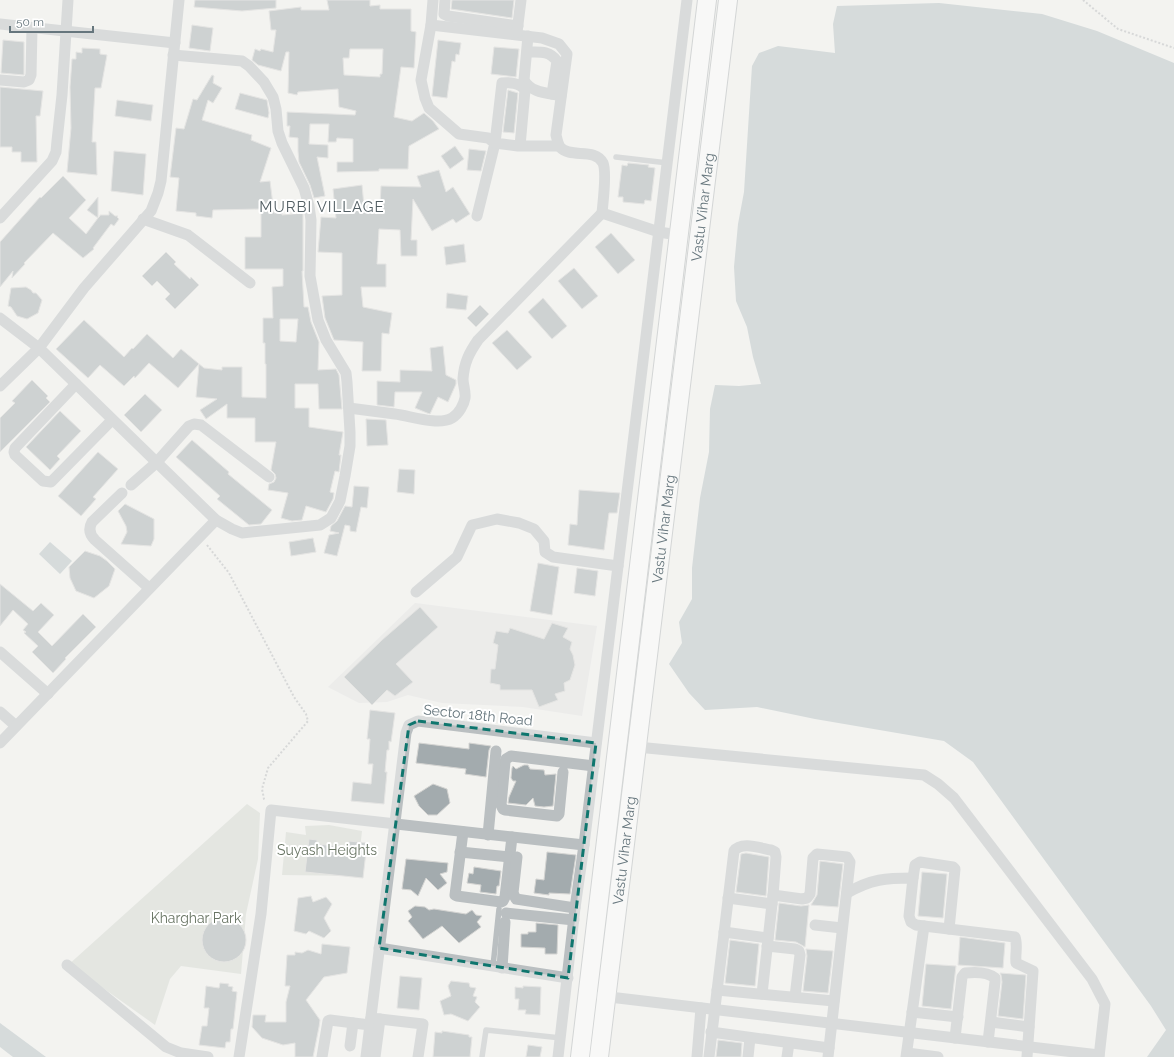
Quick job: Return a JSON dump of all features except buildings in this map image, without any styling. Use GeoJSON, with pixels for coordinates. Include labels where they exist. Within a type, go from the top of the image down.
{"type":"FeatureCollection","features":[{"type":"Feature","properties":{"kind":"main road","name":"Vastu Vihar Marg"},"geometry":{"type":"LineString","coordinates":[[580,1057],[707,0]]}},
{"type":"Feature","properties":{"kind":"main road","name":"Vastu Vihar Marg"},"geometry":{"type":"LineString","coordinates":[[599,1057],[728,0]]}},
{"type":"Feature","properties":{"kind":"street"},"geometry":{"type":"LineString","coordinates":[[0,218],[52,161],[56,149],[62,95],[68,0]]}},
{"type":"Feature","properties":{"kind":"street"},"geometry":{"type":"LineString","coordinates":[[0,386],[39,348],[84,288],[151,211],[161,181],[179,0]]}},
{"type":"Feature","properties":{"kind":"street"},"geometry":{"type":"LineString","coordinates":[[432,0],[431,25],[421,80],[429,108],[459,134],[488,138],[495,143],[520,146],[559,146]]}},
{"type":"Feature","properties":{"kind":"street"},"geometry":{"type":"LineString","coordinates":[[445,0],[444,14],[448,16],[517,30],[528,36],[542,38],[559,44],[567,54],[557,95]]}},
{"type":"Feature","properties":{"kind":"street"},"geometry":{"type":"LineString","coordinates":[[517,30],[521,0]]}},
{"type":"Feature","properties":{"kind":"street"},"geometry":{"type":"LineString","coordinates":[[558,1057],[687,0]]}},
{"type":"Feature","properties":{"kind":"street"},"geometry":{"type":"LineString","coordinates":[[0,24],[175,43]]}},
{"type":"Feature","properties":{"kind":"street"},"geometry":{"type":"LineString","coordinates":[[431,25],[517,30]]}},
{"type":"Feature","properties":{"kind":"street"},"geometry":{"type":"LineString","coordinates":[[0,80],[24,82],[29,80],[31,75],[32,28]]}},
{"type":"Feature","properties":{"kind":"street"},"geometry":{"type":"LineString","coordinates":[[528,36],[524,80],[527,86],[537,91],[557,95]]}},
{"type":"Feature","properties":{"kind":"street"},"geometry":{"type":"LineString","coordinates":[[349,408],[396,414],[429,421],[452,418],[462,408],[465,397],[463,380],[465,365],[469,353],[478,340],[602,213],[605,170],[602,162],[596,156],[565,151],[559,146],[556,135],[556,61],[553,55],[548,53],[527,52]]}},
{"type":"Feature","properties":{"kind":"street"},"geometry":{"type":"LineString","coordinates":[[0,318],[39,348],[216,520],[232,529],[242,532],[320,525],[331,518],[340,501],[350,446],[348,382],[346,373],[326,340],[318,320],[310,276],[311,220],[309,206],[304,188],[282,143],[278,131],[276,109],[273,97],[264,82],[249,66],[242,61],[173,55]]}},
{"type":"Feature","properties":{"kind":"street"},"geometry":{"type":"LineString","coordinates":[[477,216],[495,143],[502,83],[509,82],[523,87],[524,90],[520,146]]}},
{"type":"Feature","properties":{"kind":"street"},"geometry":{"type":"LineString","coordinates":[[602,213],[659,232],[678,236]]}},
{"type":"Feature","properties":{"kind":"street"},"geometry":{"type":"LineString","coordinates":[[143,219],[188,235],[250,283]]}},
{"type":"Feature","properties":{"kind":"street"},"geometry":{"type":"LineString","coordinates":[[76,384],[15,448],[15,455],[43,481],[51,482],[112,420]]}},
{"type":"Feature","properties":{"kind":"street"},"geometry":{"type":"LineString","coordinates":[[131,485],[156,463],[188,426],[194,424],[201,425],[269,477]]}},
{"type":"Feature","properties":{"kind":"street"},"geometry":{"type":"LineString","coordinates":[[122,493],[92,522],[89,526],[89,530],[91,536],[95,540],[149,588]]}},
{"type":"Feature","properties":{"kind":"street"},"geometry":{"type":"LineString","coordinates":[[416,592],[457,557],[472,525],[497,519],[519,523],[534,529],[544,541],[545,552],[553,557],[618,566]]}},
{"type":"Feature","properties":{"kind":"street"},"geometry":{"type":"LineString","coordinates":[[0,743],[216,520]]}},
{"type":"Feature","properties":{"kind":"street"},"geometry":{"type":"LineString","coordinates":[[0,652],[48,694]]}},
{"type":"Feature","properties":{"kind":"street"},"geometry":{"type":"LineString","coordinates":[[0,712],[16,726]]}},
{"type":"Feature","properties":{"kind":"street","name":"Sector 18th Road"},"geometry":{"type":"LineString","coordinates":[[366,1057],[374,1020],[380,948],[406,733],[409,725],[418,722],[596,744]]}},
{"type":"Feature","properties":{"kind":"street"},"geometry":{"type":"LineString","coordinates":[[587,994],[988,1042],[1027,1052],[1099,1056],[1105,1004],[1092,979],[954,798],[938,784],[924,775],[637,747]]}},
{"type":"Feature","properties":{"kind":"street"},"geometry":{"type":"LineString","coordinates":[[488,834],[496,751]]}},
{"type":"Feature","properties":{"kind":"street"},"geometry":{"type":"LineString","coordinates":[[563,772],[559,814],[557,816],[503,809],[501,805],[505,762],[508,757],[511,756],[594,766]]}},
{"type":"Feature","properties":{"kind":"street"},"geometry":{"type":"LineString","coordinates":[[239,1057],[261,914],[271,810],[584,845]]}},
{"type":"Feature","properties":{"kind":"street"},"geometry":{"type":"LineString","coordinates":[[463,832],[455,895],[501,902],[505,897],[510,857],[516,838]]}},
{"type":"Feature","properties":{"kind":"street"},"geometry":{"type":"LineString","coordinates":[[516,838],[514,893],[516,899],[575,908]]}},
{"type":"Feature","properties":{"kind":"street"},"geometry":{"type":"LineString","coordinates":[[709,1057],[734,851],[737,847],[742,846],[771,850],[775,852],[776,857],[762,994]]}},
{"type":"Feature","properties":{"kind":"street"},"geometry":{"type":"LineString","coordinates":[[460,852],[510,857]]}},
{"type":"Feature","properties":{"kind":"street"},"geometry":{"type":"LineString","coordinates":[[711,1032],[789,1042],[829,1052],[850,862],[847,857],[817,854],[813,858],[810,894],[807,898],[772,900],[728,898]]}},
{"type":"Feature","properties":{"kind":"street"},"geometry":{"type":"LineString","coordinates":[[949,929],[955,869],[954,867],[920,862],[915,865],[913,878],[909,916],[911,922],[916,925],[924,926],[1015,937],[1017,941],[1015,957],[1016,964],[1033,971],[1027,1052]]}},
{"type":"Feature","properties":{"kind":"street"},"geometry":{"type":"LineString","coordinates":[[846,893],[860,885],[884,878],[913,878]]}},
{"type":"Feature","properties":{"kind":"street"},"geometry":{"type":"LineString","coordinates":[[498,967],[503,915],[574,920]]}},
{"type":"Feature","properties":{"kind":"street"},"geometry":{"type":"LineString","coordinates":[[815,925],[842,928]]}},
{"type":"Feature","properties":{"kind":"street"},"geometry":{"type":"LineString","coordinates":[[924,926],[906,1055],[938,1057]]}},
{"type":"Feature","properties":{"kind":"street"},"geometry":{"type":"LineString","coordinates":[[724,932],[795,949],[800,953],[795,998]]}},
{"type":"Feature","properties":{"kind":"street"},"geometry":{"type":"LineString","coordinates":[[380,948],[568,978]]}},
{"type":"Feature","properties":{"kind":"street"},"geometry":{"type":"LineString","coordinates":[[67,966],[166,1047],[181,1053],[208,1057]]}},
{"type":"Feature","properties":{"kind":"street"},"geometry":{"type":"LineString","coordinates":[[955,1038],[962,977],[965,973],[970,972],[991,975],[995,978],[988,1042]]}},
{"type":"Feature","properties":{"kind":"street"},"geometry":{"type":"LineString","coordinates":[[717,990],[834,1001]]}},
{"type":"Feature","properties":{"kind":"street"},"geometry":{"type":"LineString","coordinates":[[697,1057],[701,1008]]}},
{"type":"Feature","properties":{"kind":"street"},"geometry":{"type":"LineString","coordinates":[[912,1012],[958,1017]]}},
{"type":"Feature","properties":{"kind":"street"},"geometry":{"type":"LineString","coordinates":[[322,1057],[328,1022],[330,1020],[354,1023],[374,1020],[423,1024],[418,1057]]}},
{"type":"Feature","properties":{"kind":"street"},"geometry":{"type":"LineString","coordinates":[[374,1020],[375,1057]]}},
{"type":"Feature","properties":{"kind":"street"},"geometry":{"type":"LineString","coordinates":[[990,1022],[1029,1027]]}},
{"type":"Feature","properties":{"kind":"street"},"geometry":{"type":"LineString","coordinates":[[350,1046],[354,1023]]}},
{"type":"Feature","properties":{"kind":"street"},"geometry":{"type":"LineString","coordinates":[[748,1057],[750,1038]]}},
{"type":"Feature","properties":{"kind":"street"},"geometry":{"type":"LineString","coordinates":[[788,1057],[789,1042]]}},
{"type":"Feature","properties":{"kind":"lane"},"geometry":{"type":"LineString","coordinates":[[616,157],[668,163]]}},
{"type":"Feature","properties":{"kind":"lane"},"geometry":{"type":"LineString","coordinates":[[498,967],[503,915]]}},
{"type":"Feature","properties":{"kind":"lane"},"geometry":{"type":"LineString","coordinates":[[482,1057],[486,1030],[560,1038]]}},
{"type":"Feature","properties":{"kind":"path"},"geometry":{"type":"LineString","coordinates":[[1083,0],[1118,29],[1174,48]]}},
{"type":"Feature","properties":{"kind":"path"},"geometry":{"type":"LineString","coordinates":[[200,536],[229,573],[294,697],[306,714],[308,721],[268,768],[262,789],[264,799],[271,810]]}},
{"type":"Feature","properties":{"kind":"highlighted area"},"geometry":{"type":"Polygon","coordinates":[[[418,721],[596,743],[568,978],[379,948],[409,725],[418,721]]]}},
{"type":"Feature","properties":{"kind":"shaded area"},"geometry":{"type":"Polygon","coordinates":[[[939,3],[1042,14],[1097,31],[1174,63],[1174,1057],[1147,1057],[1166,1030],[1151,1006],[973,762],[944,741],[815,719],[757,707],[705,710],[689,693],[669,664],[682,643],[679,622],[692,599],[692,568],[700,498],[709,452],[710,409],[715,385],[739,386],[761,384],[753,357],[747,327],[736,301],[734,267],[738,224],[744,192],[752,66],[759,53],[778,46],[835,53],[833,24],[837,6],[939,3]]]}},
{"type":"Feature","properties":{"kind":"shaded area"},"geometry":{"type":"Polygon","coordinates":[[[50,542],[72,561],[60,574],[39,554],[50,542]]]}},
{"type":"Feature","properties":{"kind":"shaded area"},"geometry":{"type":"Polygon","coordinates":[[[415,603],[597,626],[582,716],[523,707],[442,703],[408,695],[387,702],[359,703],[328,687],[415,603]]]}},
{"type":"Feature","properties":{"kind":"shaded area"},"geometry":{"type":"Polygon","coordinates":[[[0,1023],[46,1057],[13,1057],[0,1047],[0,1023]]]}},
{"type":"Feature","properties":{"kind":"green space","name":"Kharghar Park"},"geometry":{"type":"Polygon","coordinates":[[[247,804],[260,813],[258,859],[246,914],[241,974],[181,966],[170,979],[155,1025],[103,988],[67,966],[247,804]]]}},
{"type":"Feature","properties":{"kind":"green space","name":"Suyash Heights"},"geometry":{"type":"Polygon","coordinates":[[[329,825],[362,831],[357,876],[282,875],[286,832],[306,835],[305,826],[329,825]]]}},
{"type":"Feature","properties":{"kind":"district","name":"MURBI VILLAGE"},"geometry":{"type":"Point","coordinates":[322,207]}}]}
